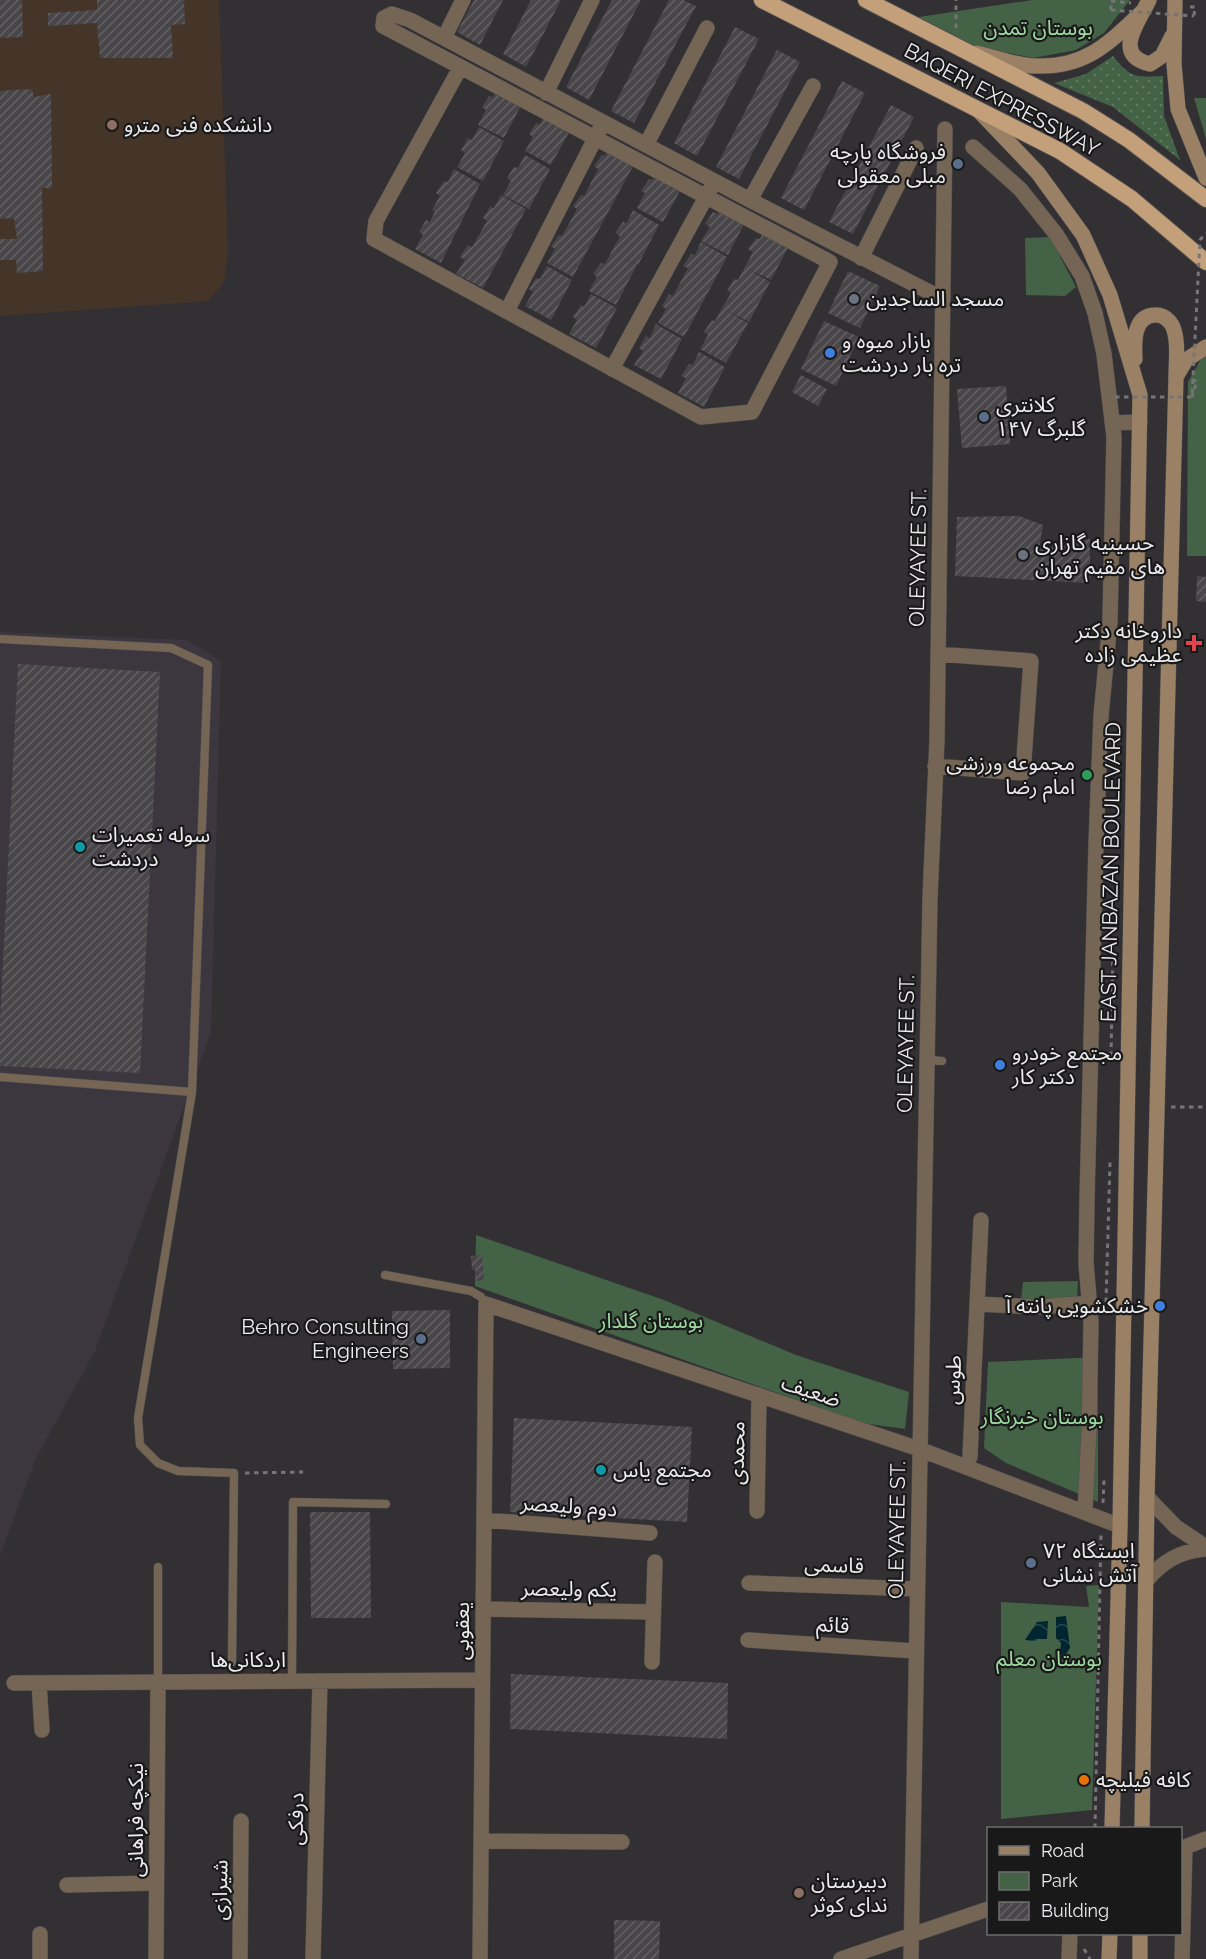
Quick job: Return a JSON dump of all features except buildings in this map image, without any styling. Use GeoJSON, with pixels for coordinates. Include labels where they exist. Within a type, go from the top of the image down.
{"type":"FeatureCollection","features":[{"type":"Feature","properties":{"kind":"highway","name":"BAQERI EXPRESSWAY"},"geometry":{"type":"LineString","coordinates":[[762,0],[1060,151],[1123,193],[1206,262]]}},
{"type":"Feature","properties":{"kind":"highway","name":"BAQERI EXPRESSWAY"},"geometry":{"type":"LineString","coordinates":[[866,0],[1083,111],[1129,140],[1206,200]]}},
{"type":"Feature","properties":{"kind":"main road"},"geometry":{"type":"LineString","coordinates":[[1175,0],[1174,64],[1178,109],[1206,178]]}},
{"type":"Feature","properties":{"kind":"main road"},"geometry":{"type":"LineString","coordinates":[[956,48],[1034,66],[1072,63],[1107,46],[1146,6]]}},
{"type":"Feature","properties":{"kind":"main road"},"geometry":{"type":"LineString","coordinates":[[1146,6],[1129,46],[1131,53],[1138,61],[1150,64],[1162,56],[1175,30]]}},
{"type":"Feature","properties":{"kind":"main road","name":"EAST JANBAZAN BOULEVARD"},"geometry":{"type":"LineString","coordinates":[[977,109],[1038,173],[1083,235],[1110,295],[1140,395],[1120,1526],[1112,1827]]}},
{"type":"Feature","properties":{"kind":"main road"},"geometry":{"type":"LineString","coordinates":[[1135,375],[1136,331],[1142,320],[1150,315],[1161,315],[1171,323],[1175,335],[1176,377],[1147,1497],[1142,1827]]}},
{"type":"Feature","properties":{"kind":"main road"},"geometry":{"type":"LineString","coordinates":[[1176,377],[1186,360],[1206,347]]}},
{"type":"Feature","properties":{"kind":"main road"},"geometry":{"type":"LineString","coordinates":[[1109,1959],[1110,1935]]}},
{"type":"Feature","properties":{"kind":"main road"},"geometry":{"type":"LineString","coordinates":[[1140,1935],[1140,1959]]}},
{"type":"Feature","properties":{"kind":"street"},"geometry":{"type":"LineString","coordinates":[[444,38],[464,0]]}},
{"type":"Feature","properties":{"kind":"street"},"geometry":{"type":"LineString","coordinates":[[546,93],[592,0]]}},
{"type":"Feature","properties":{"kind":"street"},"geometry":{"type":"LineString","coordinates":[[460,68],[376,221],[374,239],[701,417],[752,412],[830,262],[383,26],[384,18],[392,14],[401,16],[941,298]]}},
{"type":"Feature","properties":{"kind":"street"},"geometry":{"type":"LineString","coordinates":[[646,144],[707,28]]}},
{"type":"Feature","properties":{"kind":"street"},"geometry":{"type":"LineString","coordinates":[[750,200],[813,86]]}},
{"type":"Feature","properties":{"kind":"street"},"geometry":{"type":"LineString","coordinates":[[507,312],[604,122]]}},
{"type":"Feature","properties":{"kind":"street","name":"OLEYAYEE ST."},"geometry":{"type":"LineString","coordinates":[[911,1959],[919,1449],[934,1061],[930,898],[938,654],[945,129]]}},
{"type":"Feature","properties":{"kind":"street"},"geometry":{"type":"LineString","coordinates":[[973,147],[1020,189],[1056,234],[1082,276],[1095,313],[1104,354],[1114,437],[1110,621],[1101,716],[1087,1069],[1086,1263],[1091,1322],[1085,1512]]}},
{"type":"Feature","properties":{"kind":"street"},"geometry":{"type":"LineString","coordinates":[[861,258],[916,148]]}},
{"type":"Feature","properties":{"kind":"street"},"geometry":{"type":"LineString","coordinates":[[612,369],[715,180]]}},
{"type":"Feature","properties":{"kind":"street"},"geometry":{"type":"LineString","coordinates":[[1112,423],[1140,422]]}},
{"type":"Feature","properties":{"kind":"street"},"geometry":{"type":"LineString","coordinates":[[935,766],[1023,773],[1031,661],[938,654]]}},
{"type":"Feature","properties":{"kind":"street","name":"طوس"},"geometry":{"type":"LineString","coordinates":[[970,1457],[981,1221]]}},
{"type":"Feature","properties":{"kind":"street"},"geometry":{"type":"LineString","coordinates":[[977,1304],[1037,1307],[1089,1303]]}},
{"type":"Feature","properties":{"kind":"street","name":"ضعیف"},"geometry":{"type":"LineString","coordinates":[[486,1304],[919,1449],[1120,1526]]}},
{"type":"Feature","properties":{"kind":"street","name":"یعقوبی"},"geometry":{"type":"LineString","coordinates":[[480,1959],[486,1304]]}},
{"type":"Feature","properties":{"kind":"street","name":"محمدی"},"geometry":{"type":"LineString","coordinates":[[757,1511],[759,1395]]}},
{"type":"Feature","properties":{"kind":"street"},"geometry":{"type":"LineString","coordinates":[[1147,1497],[1176,1527],[1206,1548]]}},
{"type":"Feature","properties":{"kind":"street","name":"دوم ولیعصر"},"geometry":{"type":"LineString","coordinates":[[484,1520],[651,1533]]}},
{"type":"Feature","properties":{"kind":"street"},"geometry":{"type":"LineString","coordinates":[[1146,1581],[1158,1567],[1174,1557],[1191,1550],[1206,1548]]}},
{"type":"Feature","properties":{"kind":"street"},"geometry":{"type":"LineString","coordinates":[[652,1662],[655,1562]]}},
{"type":"Feature","properties":{"kind":"street","name":"قاسمی"},"geometry":{"type":"LineString","coordinates":[[749,1584],[917,1589]]}},
{"type":"Feature","properties":{"kind":"street","name":"یکم ولیعصر"},"geometry":{"type":"LineString","coordinates":[[483,1608],[653,1612]]}},
{"type":"Feature","properties":{"kind":"street","name":"قائم"},"geometry":{"type":"LineString","coordinates":[[748,1640],[915,1651]]}},
{"type":"Feature","properties":{"kind":"street","name":"اردکانی‌ها"},"geometry":{"type":"LineString","coordinates":[[14,1683],[482,1680]]}},
{"type":"Feature","properties":{"kind":"street","name":"درفکی"},"geometry":{"type":"LineString","coordinates":[[313,1959],[320,1681]]}},
{"type":"Feature","properties":{"kind":"street","name":"نیکچه فراهانی"},"geometry":{"type":"LineString","coordinates":[[156,1959],[158,1682]]}},
{"type":"Feature","properties":{"kind":"street"},"geometry":{"type":"LineString","coordinates":[[39,1683],[42,1730]]}},
{"type":"Feature","properties":{"kind":"street","name":"شیرازی"},"geometry":{"type":"LineString","coordinates":[[240,1959],[241,1821]]}},
{"type":"Feature","properties":{"kind":"street"},"geometry":{"type":"LineString","coordinates":[[1182,1959],[1183,1848],[1206,1839]]}},
{"type":"Feature","properties":{"kind":"street"},"geometry":{"type":"LineString","coordinates":[[481,1842],[622,1842]]}},
{"type":"Feature","properties":{"kind":"street"},"geometry":{"type":"LineString","coordinates":[[67,1885],[156,1883]]}},
{"type":"Feature","properties":{"kind":"street"},"geometry":{"type":"LineString","coordinates":[[841,1959],[987,1909]]}},
{"type":"Feature","properties":{"kind":"street"},"geometry":{"type":"LineString","coordinates":[[40,1934],[40,1959]]}},
{"type":"Feature","properties":{"kind":"street"},"geometry":{"type":"LineString","coordinates":[[1069,1959],[1070,1935]]}},
{"type":"Feature","properties":{"kind":"lane"},"geometry":{"type":"LineString","coordinates":[[0,639],[171,648],[208,664],[192,1092],[138,1418],[140,1445],[158,1463],[178,1471],[234,1473],[232,1662]]}},
{"type":"Feature","properties":{"kind":"lane"},"geometry":{"type":"LineString","coordinates":[[0,1077],[192,1092]]}},
{"type":"Feature","properties":{"kind":"lane"},"geometry":{"type":"LineString","coordinates":[[385,1275],[471,1291],[481,1297],[486,1304]]}},
{"type":"Feature","properties":{"kind":"lane"},"geometry":{"type":"LineString","coordinates":[[292,1681],[293,1502],[386,1504]]}},
{"type":"Feature","properties":{"kind":"lane"},"geometry":{"type":"LineString","coordinates":[[158,1567],[158,1682]]}},
{"type":"Feature","properties":{"kind":"path"},"geometry":{"type":"LineString","coordinates":[[956,0],[956,48]]}},
{"type":"Feature","properties":{"kind":"path"},"geometry":{"type":"LineString","coordinates":[[1111,1],[1111,10],[1194,16],[1195,7]]}},
{"type":"Feature","properties":{"kind":"path"},"geometry":{"type":"LineString","coordinates":[[1192,397],[1200,240],[1206,233]]}},
{"type":"Feature","properties":{"kind":"path"},"geometry":{"type":"LineString","coordinates":[[1192,397],[1197,381]]}},
{"type":"Feature","properties":{"kind":"path"},"geometry":{"type":"LineString","coordinates":[[1115,397],[1192,397]]}},
{"type":"Feature","properties":{"kind":"path"},"geometry":{"type":"LineString","coordinates":[[1111,1060],[1114,940]]}},
{"type":"Feature","properties":{"kind":"path"},"geometry":{"type":"LineString","coordinates":[[1157,1107],[1206,1107]]}},
{"type":"Feature","properties":{"kind":"path"},"geometry":{"type":"LineString","coordinates":[[1106,1307],[1110,1155]]}},
{"type":"Feature","properties":{"kind":"path"},"geometry":{"type":"LineString","coordinates":[[234,1473],[303,1473]]}},
{"type":"Feature","properties":{"kind":"path"},"geometry":{"type":"LineString","coordinates":[[1095,1827],[1104,1473]]}},
{"type":"Feature","properties":{"kind":"shaded area","name":"دانشکده فنی مترو"},"geometry":{"type":"Polygon","coordinates":[[[0,0],[219,0],[228,250],[224,282],[208,301],[0,316],[0,0]]]}},
{"type":"Feature","properties":{"kind":"shaded area"},"geometry":{"type":"Polygon","coordinates":[[[0,632],[187,640],[221,661],[211,1032],[95,1351],[36,1458],[0,1556],[0,632]]]}},
{"type":"Feature","properties":{"kind":"green space","name":"بوستان تمدن"},"geometry":{"type":"Polygon","coordinates":[[[1032,0],[1130,0],[1104,33],[1076,50],[1033,58],[963,44],[912,18],[1032,0]]]}},
{"type":"Feature","properties":{"kind":"green space"},"geometry":{"type":"Polygon","coordinates":[[[1113,56],[1125,69],[1135,75],[1163,76],[1164,116],[1180,160],[1113,107],[1054,83],[1086,74],[1113,56]]]}},
{"type":"Feature","properties":{"kind":"green space"},"geometry":{"type":"Polygon","coordinates":[[[1194,98],[1206,98],[1206,139],[1194,98]]]}},
{"type":"Feature","properties":{"kind":"green space"},"geometry":{"type":"Polygon","coordinates":[[[1050,237],[1076,287],[1065,296],[1026,295],[1025,238],[1050,237]]]}},
{"type":"Feature","properties":{"kind":"green space"},"geometry":{"type":"Polygon","coordinates":[[[1206,350],[1206,556],[1187,556],[1188,382],[1206,350]]]}},
{"type":"Feature","properties":{"kind":"green space","name":"بوستان گلدار"},"geometry":{"type":"Polygon","coordinates":[[[476,1235],[664,1300],[796,1355],[909,1392],[905,1429],[862,1423],[475,1286],[476,1235]]]}},
{"type":"Feature","properties":{"kind":"green space"},"geometry":{"type":"Polygon","coordinates":[[[1078,1281],[1077,1299],[1021,1301],[1023,1282],[1078,1281]]]}},
{"type":"Feature","properties":{"kind":"green space","name":"بوستان خبرنگار"},"geometry":{"type":"Polygon","coordinates":[[[1098,1357],[1098,1502],[1006,1463],[984,1448],[988,1362],[1098,1357]]]}},
{"type":"Feature","properties":{"kind":"green space","name":"بوستان معلم"},"geometry":{"type":"Polygon","coordinates":[[[1099,1585],[1092,1810],[1001,1819],[1001,1602],[1089,1607],[1086,1586],[1099,1585]]]}},
{"type":"Feature","properties":{"kind":"water"},"geometry":{"type":"Polygon","coordinates":[[[1066,1616],[1070,1648],[1059,1659],[1061,1643],[1056,1638],[1056,1617],[1066,1616]]]}},
{"type":"Feature","properties":{"kind":"water"},"geometry":{"type":"Polygon","coordinates":[[[1048,1621],[1047,1639],[1025,1640],[1037,1622],[1048,1621]]]}},
{"type":"Feature","properties":{"kind":"place","name":"دانشکده فنی مترو"},"geometry":{"type":"Point","coordinates":[112,125]}},
{"type":"Feature","properties":{"kind":"place","name":"فروشگاه پارچه مبلی معقولی"},"geometry":{"type":"Point","coordinates":[958,164]}},
{"type":"Feature","properties":{"kind":"place","name":"مسجد الساجدین"},"geometry":{"type":"Point","coordinates":[854,299]}},
{"type":"Feature","properties":{"kind":"place","name":"بازار میوه و تره بار دردشت"},"geometry":{"type":"Point","coordinates":[830,353]}},
{"type":"Feature","properties":{"kind":"place","name":"کلانتری ۱۴۷ گلبرگ"},"geometry":{"type":"Point","coordinates":[984,417]}},
{"type":"Feature","properties":{"kind":"place","name":"حسینیه گازاری های مقیم تهران"},"geometry":{"type":"Point","coordinates":[1023,555]}},
{"type":"Feature","properties":{"kind":"place","name":"داروخانه دکتر عظیمی زاده"},"geometry":{"type":"Point","coordinates":[1194,643]}},
{"type":"Feature","properties":{"kind":"place","name":"مجموعه ورزشی امام رضا"},"geometry":{"type":"Point","coordinates":[1087,775]}},
{"type":"Feature","properties":{"kind":"place","name":"سوله تعمیرات دردشت"},"geometry":{"type":"Point","coordinates":[80,847]}},
{"type":"Feature","properties":{"kind":"place","name":"مجتمع خودرو دکتر کار"},"geometry":{"type":"Point","coordinates":[1000,1065]}},
{"type":"Feature","properties":{"kind":"place","name":"خشکشویی پانته آ"},"geometry":{"type":"Point","coordinates":[1160,1306]}},
{"type":"Feature","properties":{"kind":"place","name":"Behro Consulting Engineers"},"geometry":{"type":"Point","coordinates":[421,1339]}},
{"type":"Feature","properties":{"kind":"place","name":"مجتمع یاس"},"geometry":{"type":"Point","coordinates":[601,1470]}},
{"type":"Feature","properties":{"kind":"place","name":"ایستگاه ۷۲ آتش نشانی"},"geometry":{"type":"Point","coordinates":[1031,1563]}},
{"type":"Feature","properties":{"kind":"place","name":"کافه فیلیچه"},"geometry":{"type":"Point","coordinates":[1084,1780]}},
{"type":"Feature","properties":{"kind":"place","name":"دبیرستان ندای کوثر"},"geometry":{"type":"Point","coordinates":[799,1893]}}]}
